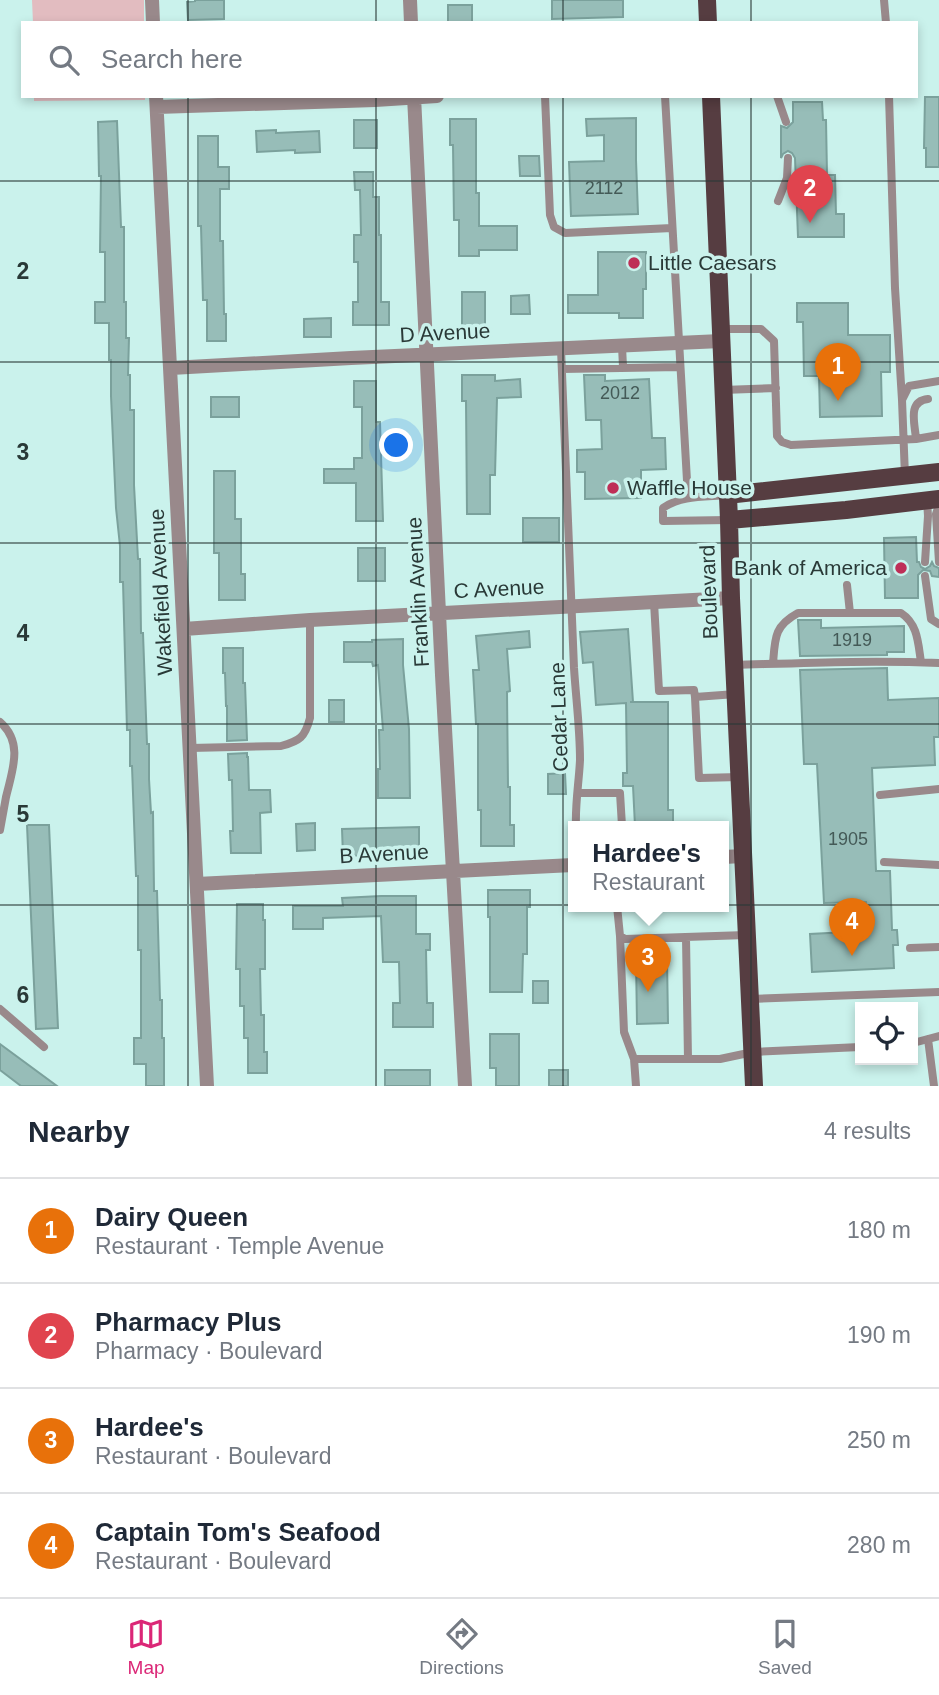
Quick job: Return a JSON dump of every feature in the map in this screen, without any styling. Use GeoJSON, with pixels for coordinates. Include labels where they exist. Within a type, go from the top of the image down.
{"type":"FeatureCollection","features":[{"type":"Feature","properties":{"kind":"main road"},"geometry":{"type":"LineString","coordinates":[[707,0],[708,21]]}},
{"type":"Feature","properties":{"kind":"main road","name":"Boulevard"},"geometry":{"type":"LineString","coordinates":[[711,98],[754,1086]]}},
{"type":"Feature","properties":{"kind":"main road"},"geometry":{"type":"LineString","coordinates":[[727,495],[939,472]]}},
{"type":"Feature","properties":{"kind":"main road"},"geometry":{"type":"LineString","coordinates":[[729,520],[935,504]]}},
{"type":"Feature","properties":{"kind":"street"},"geometry":{"type":"LineString","coordinates":[[152,0],[153,21]]}},
{"type":"Feature","properties":{"kind":"street"},"geometry":{"type":"LineString","coordinates":[[410,0],[411,21]]}},
{"type":"Feature","properties":{"kind":"street"},"geometry":{"type":"LineString","coordinates":[[157,102],[363,98]]}},
{"type":"Feature","properties":{"kind":"street","name":"Franklin Avenue"},"geometry":{"type":"LineString","coordinates":[[414,98],[465,1086]]}},
{"type":"Feature","properties":{"kind":"street","name":"Wakefield Avenue"},"geometry":{"type":"LineString","coordinates":[[157,102],[207,1086]]}},
{"type":"Feature","properties":{"kind":"street","name":"D Avenue"},"geometry":{"type":"LineString","coordinates":[[171,368],[679,343],[721,335]]}},
{"type":"Feature","properties":{"kind":"street","name":"C Avenue"},"geometry":{"type":"LineString","coordinates":[[184,628],[731,598]]}},
{"type":"Feature","properties":{"kind":"street"},"geometry":{"type":"LineString","coordinates":[[729,857],[744,856]]}},
{"type":"Feature","properties":{"kind":"street","name":"B Avenue"},"geometry":{"type":"LineString","coordinates":[[197,884],[568,865]]}},
{"type":"Feature","properties":{"kind":"lane"},"geometry":{"type":"LineString","coordinates":[[884,0],[886,21]]}},
{"type":"Feature","properties":{"kind":"lane"},"geometry":{"type":"LineString","coordinates":[[545,98],[550,215],[554,227],[565,233],[672,228]]}},
{"type":"Feature","properties":{"kind":"lane"},"geometry":{"type":"LineString","coordinates":[[664,98],[688,498]]}},
{"type":"Feature","properties":{"kind":"lane"},"geometry":{"type":"LineString","coordinates":[[778,98],[786,122]]}},
{"type":"Feature","properties":{"kind":"lane"},"geometry":{"type":"LineString","coordinates":[[889,98],[905,476]]}},
{"type":"Feature","properties":{"kind":"lane"},"geometry":{"type":"LineString","coordinates":[[778,201],[787,178],[788,158]]}},
{"type":"Feature","properties":{"kind":"lane"},"geometry":{"type":"LineString","coordinates":[[721,335],[761,329],[774,341],[777,436],[782,442],[791,445],[916,439],[939,435]]}},
{"type":"Feature","properties":{"kind":"lane"},"geometry":{"type":"LineString","coordinates":[[622,346],[623,367]]}},
{"type":"Feature","properties":{"kind":"lane","name":"Cedar Lane"},"geometry":{"type":"LineString","coordinates":[[561,349],[574,667],[579,718],[580,764],[576,821]]}},
{"type":"Feature","properties":{"kind":"lane"},"geometry":{"type":"LineString","coordinates":[[562,369],[680,367]]}},
{"type":"Feature","properties":{"kind":"lane"},"geometry":{"type":"LineString","coordinates":[[902,400],[909,386],[939,382]]}},
{"type":"Feature","properties":{"kind":"lane"},"geometry":{"type":"LineString","coordinates":[[723,390],[776,388]]}},
{"type":"Feature","properties":{"kind":"lane"},"geometry":{"type":"LineString","coordinates":[[916,439],[914,407],[922,399],[928,399]]}},
{"type":"Feature","properties":{"kind":"lane"},"geometry":{"type":"LineString","coordinates":[[727,495],[672,502],[663,508],[663,521],[729,520]]}},
{"type":"Feature","properties":{"kind":"lane"},"geometry":{"type":"LineString","coordinates":[[935,504],[939,526]]}},
{"type":"Feature","properties":{"kind":"lane"},"geometry":{"type":"LineString","coordinates":[[935,504],[939,562]]}},
{"type":"Feature","properties":{"kind":"lane"},"geometry":{"type":"LineString","coordinates":[[925,562],[929,516],[935,504]]}},
{"type":"Feature","properties":{"kind":"lane"},"geometry":{"type":"LineString","coordinates":[[925,576],[931,619],[939,624]]}},
{"type":"Feature","properties":{"kind":"lane"},"geometry":{"type":"LineString","coordinates":[[848,586],[850,613]]}},
{"type":"Feature","properties":{"kind":"lane"},"geometry":{"type":"LineString","coordinates":[[654,602],[659,691],[694,690],[699,778],[740,777]]}},
{"type":"Feature","properties":{"kind":"lane"},"geometry":{"type":"LineString","coordinates":[[774,664],[775,636],[785,620],[798,613],[901,613],[910,619],[916,633],[921,662]]}},
{"type":"Feature","properties":{"kind":"lane"},"geometry":{"type":"LineString","coordinates":[[190,748],[281,746],[301,738],[307,730],[310,718],[310,620]]}},
{"type":"Feature","properties":{"kind":"lane"},"geometry":{"type":"LineString","coordinates":[[735,665],[888,661],[939,663]]}},
{"type":"Feature","properties":{"kind":"lane"},"geometry":{"type":"LineString","coordinates":[[695,697],[736,694]]}},
{"type":"Feature","properties":{"kind":"lane"},"geometry":{"type":"LineString","coordinates":[[0,722],[9,733],[16,759],[0,830]]}},
{"type":"Feature","properties":{"kind":"lane"},"geometry":{"type":"LineString","coordinates":[[880,795],[939,789]]}},
{"type":"Feature","properties":{"kind":"lane"},"geometry":{"type":"LineString","coordinates":[[578,793],[620,793],[622,821]]}},
{"type":"Feature","properties":{"kind":"lane"},"geometry":{"type":"LineString","coordinates":[[884,863],[939,864]]}},
{"type":"Feature","properties":{"kind":"lane"},"geometry":{"type":"LineString","coordinates":[[618,912],[624,1032],[634,1059],[636,1086]]}},
{"type":"Feature","properties":{"kind":"lane"},"geometry":{"type":"LineString","coordinates":[[620,936],[625,939],[747,935]]}},
{"type":"Feature","properties":{"kind":"lane"},"geometry":{"type":"LineString","coordinates":[[686,937],[688,1059]]}},
{"type":"Feature","properties":{"kind":"lane"},"geometry":{"type":"LineString","coordinates":[[910,948],[939,947]]}},
{"type":"Feature","properties":{"kind":"lane"},"geometry":{"type":"LineString","coordinates":[[750,999],[939,992]]}},
{"type":"Feature","properties":{"kind":"lane"},"geometry":{"type":"LineString","coordinates":[[0,1009],[44,1047]]}},
{"type":"Feature","properties":{"kind":"lane"},"geometry":{"type":"LineString","coordinates":[[918,1042],[939,1036]]}},
{"type":"Feature","properties":{"kind":"lane"},"geometry":{"type":"LineString","coordinates":[[928,1039],[934,1086]]}},
{"type":"Feature","properties":{"kind":"lane"},"geometry":{"type":"LineString","coordinates":[[634,1059],[720,1059],[753,1052],[855,1047]]}},
{"type":"Feature","properties":{"kind":"shaded area"},"geometry":{"type":"Polygon","coordinates":[[[32,0],[144,0],[144,21],[33,21],[32,0]]]}},
{"type":"Feature","properties":{"kind":"shaded area"},"geometry":{"type":"Polygon","coordinates":[[[34,98],[145,98],[145,100],[34,101],[34,98]]]}},
{"type":"Feature","properties":{"kind":"building"},"geometry":{"type":"Polygon","coordinates":[[[224,0],[224,19],[188,20],[187,2],[224,0]]]}},
{"type":"Feature","properties":{"kind":"building"},"geometry":{"type":"Polygon","coordinates":[[[552,0],[623,0],[623,17],[552,19],[552,0]]]}},
{"type":"Feature","properties":{"kind":"building"},"geometry":{"type":"Polygon","coordinates":[[[448,5],[472,5],[472,21],[448,21],[448,5]]]}},
{"type":"Feature","properties":{"kind":"building"},"geometry":{"type":"Polygon","coordinates":[[[925,97],[939,97],[939,167],[926,167],[925,97]]]}},
{"type":"Feature","properties":{"kind":"building"},"geometry":{"type":"Polygon","coordinates":[[[793,102],[822,102],[823,120],[826,120],[827,175],[835,175],[836,214],[844,214],[844,237],[798,237],[795,158],[788,151],[781,158],[781,126],[787,128],[793,122],[793,102]]]}},
{"type":"Feature","properties":{"kind":"building"},"geometry":{"type":"Polygon","coordinates":[[[636,118],[638,214],[571,216],[569,162],[604,161],[604,135],[587,136],[586,119],[636,118]]]}},
{"type":"Feature","properties":{"kind":"building"},"geometry":{"type":"Polygon","coordinates":[[[450,119],[476,119],[479,226],[517,226],[517,250],[479,250],[479,256],[459,256],[459,220],[454,220],[450,119]]]}},
{"type":"Feature","properties":{"kind":"building"},"geometry":{"type":"Polygon","coordinates":[[[354,120],[377,120],[377,148],[354,148],[354,120]]]}},
{"type":"Feature","properties":{"kind":"building"},"geometry":{"type":"Polygon","coordinates":[[[117,121],[121,227],[124,227],[124,302],[126,338],[129,338],[130,410],[134,410],[134,485],[140,559],[141,633],[151,813],[153,812],[154,891],[157,891],[164,1086],[146,1086],[146,1064],[134,1064],[134,1038],[141,1038],[141,950],[138,950],[138,876],[130,730],[127,730],[123,582],[120,582],[116,508],[109,323],[95,323],[95,302],[105,302],[105,252],[100,252],[101,176],[98,122],[117,121]]]}},
{"type":"Feature","properties":{"kind":"building"},"geometry":{"type":"Polygon","coordinates":[[[276,130],[276,133],[319,131],[320,152],[257,152],[256,131],[276,130]]]}},
{"type":"Feature","properties":{"kind":"building"},"geometry":{"type":"Polygon","coordinates":[[[198,136],[218,136],[218,167],[229,167],[229,189],[220,189],[226,341],[207,341],[207,300],[203,300],[201,226],[198,226],[198,136]]]}},
{"type":"Feature","properties":{"kind":"building"},"geometry":{"type":"Polygon","coordinates":[[[519,156],[539,156],[540,176],[520,176],[519,156]]]}},
{"type":"Feature","properties":{"kind":"building"},"geometry":{"type":"Polygon","coordinates":[[[354,172],[373,172],[373,197],[379,197],[381,302],[389,302],[389,325],[353,325],[353,302],[358,302],[358,262],[354,262],[354,235],[361,235],[360,190],[355,190],[354,172]]]}},
{"type":"Feature","properties":{"kind":"building"},"geometry":{"type":"Polygon","coordinates":[[[598,252],[646,252],[643,318],[619,318],[619,313],[568,313],[568,295],[598,295],[598,252]]]}},
{"type":"Feature","properties":{"kind":"building"},"geometry":{"type":"Polygon","coordinates":[[[462,292],[485,292],[485,327],[462,327],[462,292]]]}},
{"type":"Feature","properties":{"kind":"building"},"geometry":{"type":"Polygon","coordinates":[[[529,295],[530,314],[511,314],[511,296],[529,295]]]}},
{"type":"Feature","properties":{"kind":"building"},"geometry":{"type":"Polygon","coordinates":[[[797,303],[848,303],[848,335],[890,335],[890,372],[881,372],[882,416],[820,417],[819,376],[804,376],[803,322],[797,322],[797,303]]]}},
{"type":"Feature","properties":{"kind":"building"},"geometry":{"type":"Polygon","coordinates":[[[331,318],[331,337],[304,337],[304,319],[331,318]]]}},
{"type":"Feature","properties":{"kind":"building"},"geometry":{"type":"Polygon","coordinates":[[[462,375],[495,375],[495,381],[520,379],[521,397],[497,398],[495,475],[490,475],[490,514],[467,514],[466,401],[462,401],[462,375]]]}},
{"type":"Feature","properties":{"kind":"building"},"geometry":{"type":"Polygon","coordinates":[[[584,375],[605,375],[605,381],[649,379],[652,438],[665,438],[666,469],[641,470],[641,498],[585,499],[585,472],[577,472],[577,450],[602,449],[601,420],[586,420],[584,375]]]}},
{"type":"Feature","properties":{"kind":"building"},"geometry":{"type":"Polygon","coordinates":[[[354,381],[376,381],[383,521],[356,521],[356,483],[324,483],[324,469],[354,469],[354,458],[362,458],[362,407],[354,407],[354,381]]]}},
{"type":"Feature","properties":{"kind":"building"},"geometry":{"type":"Polygon","coordinates":[[[211,397],[239,397],[239,417],[211,417],[211,397]]]}},
{"type":"Feature","properties":{"kind":"building"},"geometry":{"type":"Polygon","coordinates":[[[214,471],[235,471],[235,519],[241,519],[241,574],[245,574],[245,600],[219,600],[219,553],[214,553],[214,471]]]}},
{"type":"Feature","properties":{"kind":"building"},"geometry":{"type":"Polygon","coordinates":[[[523,518],[559,518],[559,542],[523,542],[523,518]]]}},
{"type":"Feature","properties":{"kind":"building"},"geometry":{"type":"Polygon","coordinates":[[[916,537],[917,562],[925,569],[932,562],[939,568],[939,577],[923,570],[918,575],[918,598],[885,598],[884,538],[916,537]]]}},
{"type":"Feature","properties":{"kind":"building"},"geometry":{"type":"Polygon","coordinates":[[[358,548],[385,548],[385,581],[358,581],[358,548]]]}},
{"type":"Feature","properties":{"kind":"building"},"geometry":{"type":"Polygon","coordinates":[[[798,620],[821,620],[821,628],[904,626],[904,652],[887,652],[887,655],[800,656],[798,620]]]}},
{"type":"Feature","properties":{"kind":"building"},"geometry":{"type":"Polygon","coordinates":[[[628,629],[633,702],[668,702],[668,810],[673,810],[673,821],[635,821],[633,786],[623,786],[623,773],[627,773],[626,703],[596,705],[593,662],[583,663],[580,632],[628,629]]]}},
{"type":"Feature","properties":{"kind":"building"},"geometry":{"type":"Polygon","coordinates":[[[529,631],[530,647],[507,649],[510,691],[507,692],[508,787],[510,825],[514,825],[514,846],[481,846],[481,810],[478,810],[478,724],[473,670],[479,670],[476,636],[529,631]]]}},
{"type":"Feature","properties":{"kind":"building"},"geometry":{"type":"Polygon","coordinates":[[[403,639],[410,798],[378,798],[379,730],[383,730],[378,665],[373,666],[372,662],[344,662],[344,642],[403,639]]]}},
{"type":"Feature","properties":{"kind":"building"},"geometry":{"type":"Polygon","coordinates":[[[223,648],[243,648],[247,740],[227,741],[223,648]]]}},
{"type":"Feature","properties":{"kind":"building"},"geometry":{"type":"Polygon","coordinates":[[[887,668],[888,700],[939,698],[939,737],[934,737],[935,765],[872,768],[876,871],[890,871],[892,930],[897,930],[898,945],[893,945],[894,968],[812,972],[810,934],[867,931],[866,902],[824,903],[817,764],[804,764],[800,670],[887,668]]]}},
{"type":"Feature","properties":{"kind":"building"},"geometry":{"type":"Polygon","coordinates":[[[329,700],[344,700],[344,722],[329,722],[329,700]]]}},
{"type":"Feature","properties":{"kind":"building"},"geometry":{"type":"Polygon","coordinates":[[[247,753],[249,790],[270,790],[271,812],[260,813],[261,853],[231,853],[232,780],[229,780],[228,754],[247,753]]]}},
{"type":"Feature","properties":{"kind":"building"},"geometry":{"type":"Polygon","coordinates":[[[565,773],[566,794],[548,794],[548,774],[565,773]]]}},
{"type":"Feature","properties":{"kind":"building"},"geometry":{"type":"Polygon","coordinates":[[[315,823],[315,850],[297,851],[296,824],[315,823]]]}},
{"type":"Feature","properties":{"kind":"building"},"geometry":{"type":"Polygon","coordinates":[[[27,825],[49,825],[58,1028],[36,1029],[27,825]]]}},
{"type":"Feature","properties":{"kind":"building"},"geometry":{"type":"Polygon","coordinates":[[[419,827],[419,855],[343,856],[342,829],[419,827]]]}},
{"type":"Feature","properties":{"kind":"building"},"geometry":{"type":"Polygon","coordinates":[[[488,890],[530,890],[522,992],[490,992],[488,890]]]}},
{"type":"Feature","properties":{"kind":"building"},"geometry":{"type":"Polygon","coordinates":[[[416,896],[416,934],[430,934],[430,950],[426,950],[427,1003],[433,1003],[433,1027],[393,1027],[393,1003],[400,1003],[399,962],[383,962],[381,916],[323,918],[323,929],[293,929],[293,906],[343,906],[342,898],[416,896]]]}},
{"type":"Feature","properties":{"kind":"building"},"geometry":{"type":"Polygon","coordinates":[[[237,904],[263,904],[265,969],[260,969],[261,1015],[264,1015],[267,1073],[248,1073],[248,1038],[244,1038],[244,1006],[240,1006],[240,969],[236,969],[237,904]]]}},
{"type":"Feature","properties":{"kind":"building"},"geometry":{"type":"Polygon","coordinates":[[[636,959],[667,959],[668,1023],[637,1024],[636,959]]]}},
{"type":"Feature","properties":{"kind":"building"},"geometry":{"type":"Polygon","coordinates":[[[533,981],[548,981],[548,1003],[533,1003],[533,981]]]}},
{"type":"Feature","properties":{"kind":"building"},"geometry":{"type":"Polygon","coordinates":[[[490,1034],[519,1034],[519,1086],[496,1086],[496,1068],[490,1068],[490,1034]]]}},
{"type":"Feature","properties":{"kind":"building"},"geometry":{"type":"Polygon","coordinates":[[[0,1044],[57,1086],[21,1086],[0,1070],[0,1044]]]}},
{"type":"Feature","properties":{"kind":"building"},"geometry":{"type":"Polygon","coordinates":[[[385,1070],[430,1070],[430,1086],[385,1086],[385,1070]]]}},
{"type":"Feature","properties":{"kind":"building"},"geometry":{"type":"Polygon","coordinates":[[[549,1070],[568,1070],[568,1086],[549,1086],[549,1070]]]}},
{"type":"Feature","properties":{"kind":"place","name":"Pharmacy Plus"},"geometry":{"type":"Point","coordinates":[810,223]}},
{"type":"Feature","properties":{"kind":"place","name":"Little Caesars"},"geometry":{"type":"Point","coordinates":[634,263]}},
{"type":"Feature","properties":{"kind":"place","name":"Dairy Queen"},"geometry":{"type":"Point","coordinates":[838,401]}},
{"type":"Feature","properties":{"kind":"place","name":"Waffle House"},"geometry":{"type":"Point","coordinates":[613,488]}},
{"type":"Feature","properties":{"kind":"place","name":"Bank of America"},"geometry":{"type":"Point","coordinates":[901,568]}},
{"type":"Feature","properties":{"kind":"place","name":"Captain Tom's Seafood"},"geometry":{"type":"Point","coordinates":[852,956]}},
{"type":"Feature","properties":{"kind":"place","name":"Hardee's"},"geometry":{"type":"Point","coordinates":[648,992]}}]}
